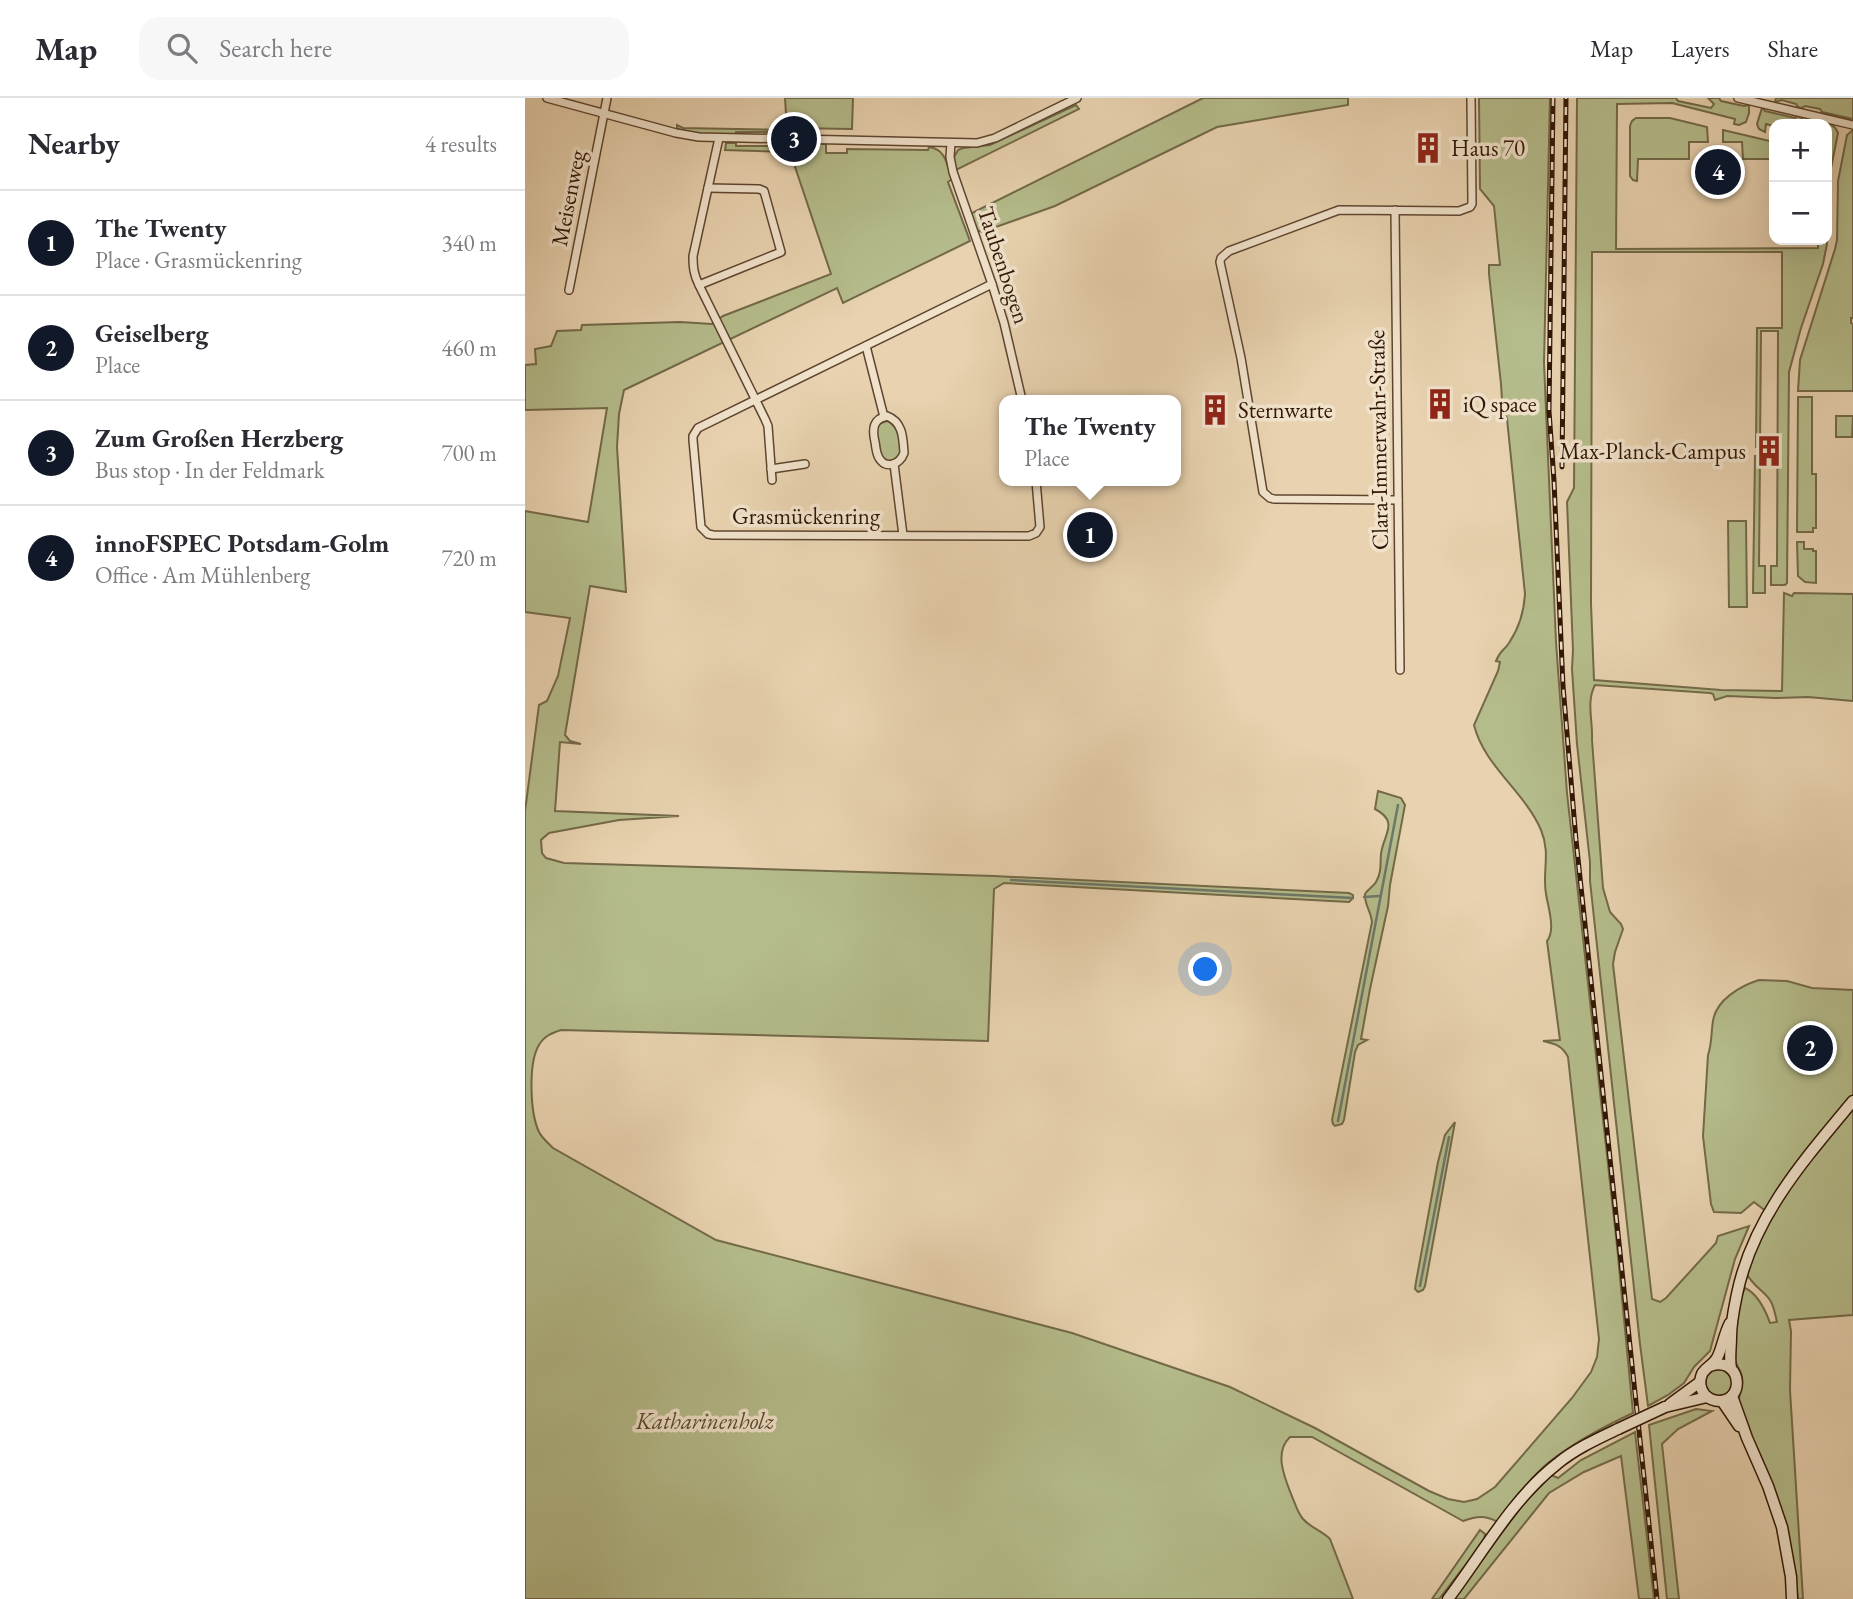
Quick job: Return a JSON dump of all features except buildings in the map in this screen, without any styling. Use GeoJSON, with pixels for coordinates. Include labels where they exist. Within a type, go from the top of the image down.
{"type":"FeatureCollection","features":[{"type":"Feature","properties":{"kind":"main road"},"geometry":{"type":"LineString","coordinates":[[1700,1382],[1707,1396],[1716,1401],[1727,1398],[1737,1385],[1737,1379],[1731,1369],[1731,1322],[1744,1263],[1770,1208],[1797,1169],[1853,1101]]}},
{"type":"Feature","properties":{"kind":"main road"},"geometry":{"type":"LineString","coordinates":[[1666,1407],[1700,1382],[1705,1370],[1716,1359],[1731,1322]]}},
{"type":"Feature","properties":{"kind":"main road"},"geometry":{"type":"LineString","coordinates":[[1710,1366],[1721,1364],[1731,1369]]}},
{"type":"Feature","properties":{"kind":"main road"},"geometry":{"type":"LineString","coordinates":[[1448,1599],[1534,1484],[1556,1464],[1618,1429],[1666,1407],[1707,1396]]}},
{"type":"Feature","properties":{"kind":"main road"},"geometry":{"type":"LineString","coordinates":[[1727,1398],[1768,1486],[1781,1527],[1791,1577],[1792,1599]]}},
{"type":"Feature","properties":{"kind":"street"},"geometry":{"type":"LineString","coordinates":[[547,98],[699,137],[951,143],[977,143],[995,138],[1077,98]]}},
{"type":"Feature","properties":{"kind":"street","name":"Meisenweg"},"geometry":{"type":"LineString","coordinates":[[569,290],[607,98]]}},
{"type":"Feature","properties":{"kind":"street"},"geometry":{"type":"LineString","coordinates":[[1398,500],[1274,499],[1263,492],[1241,358],[1220,262],[1229,251],[1335,211],[1466,210],[1472,204],[1471,98]]}},
{"type":"Feature","properties":{"kind":"street"},"geometry":{"type":"LineString","coordinates":[[1738,98],[1853,125]]}},
{"type":"Feature","properties":{"kind":"street"},"geometry":{"type":"LineString","coordinates":[[719,138],[693,256],[694,276],[768,426],[772,480]]}},
{"type":"Feature","properties":{"kind":"street","name":"Taubenbogen"},"geometry":{"type":"LineString","coordinates":[[951,143],[953,172],[1004,323],[1021,395]]}},
{"type":"Feature","properties":{"kind":"street"},"geometry":{"type":"LineString","coordinates":[[699,285],[781,252],[762,189],[708,188]]}},
{"type":"Feature","properties":{"kind":"street","name":"Clara-Immerwahr-Straße"},"geometry":{"type":"LineString","coordinates":[[1395,210],[1400,670]]}},
{"type":"Feature","properties":{"kind":"street","name":"Grasmückenring"},"geometry":{"type":"LineString","coordinates":[[992,284],[698,428],[694,436],[699,522],[704,531],[713,535],[1029,536],[1039,531],[1036,486]]}},
{"type":"Feature","properties":{"kind":"street"},"geometry":{"type":"LineString","coordinates":[[866,346],[884,417]]}},
{"type":"Feature","properties":{"kind":"street"},"geometry":{"type":"LineString","coordinates":[[884,417],[895,419],[900,426],[904,453],[901,460],[894,464],[884,463],[877,453],[873,427],[884,417]]}},
{"type":"Feature","properties":{"kind":"street"},"geometry":{"type":"LineString","coordinates":[[771,468],[805,464]]}},
{"type":"Feature","properties":{"kind":"street"},"geometry":{"type":"LineString","coordinates":[[894,464],[903,535]]}},
{"type":"Feature","properties":{"kind":"green space"},"geometry":{"type":"Polygon","coordinates":[[[785,98],[853,98],[852,129],[793,128],[793,136],[782,135],[782,132],[700,134],[677,129],[677,125],[683,128],[787,130],[785,98]]]}},
{"type":"Feature","properties":{"kind":"green space"},"geometry":{"type":"Polygon","coordinates":[[[1203,98],[1348,98],[1348,105],[1217,127],[1055,206],[982,232],[973,229],[968,215],[1203,98]]]}},
{"type":"Feature","properties":{"kind":"green space","name":"Katharinenholz"},"geometry":{"type":"Polygon","coordinates":[[[1479,98],[1550,98],[1544,363],[1556,642],[1567,793],[1633,1413],[1589,1436],[1548,1463],[1527,1484],[1498,1522],[1481,1517],[1463,1521],[1312,1437],[1290,1437],[1281,1457],[1291,1494],[1303,1519],[1330,1539],[1353,1599],[525,1599],[525,811],[539,705],[547,701],[558,676],[570,618],[525,612],[525,511],[588,522],[607,408],[525,410],[525,365],[536,364],[535,349],[551,346],[557,331],[581,330],[582,325],[680,322],[712,324],[723,316],[831,274],[790,152],[725,150],[726,143],[782,149],[783,143],[826,144],[826,153],[847,153],[847,149],[935,148],[947,163],[952,179],[948,182],[970,241],[843,303],[837,288],[624,390],[617,447],[626,592],[590,586],[565,735],[570,741],[581,744],[560,742],[555,811],[679,816],[619,820],[549,833],[541,840],[542,853],[546,858],[564,863],[994,876],[1349,893],[1353,898],[1349,902],[1004,883],[994,889],[988,1041],[561,1030],[541,1042],[535,1053],[532,1101],[539,1132],[553,1148],[716,1240],[1072,1333],[1230,1387],[1315,1428],[1448,1499],[1464,1502],[1477,1499],[1495,1487],[1591,1372],[1597,1357],[1599,1339],[1568,1057],[1561,1047],[1543,1041],[1560,1040],[1547,941],[1551,925],[1545,886],[1544,839],[1534,816],[1486,753],[1474,725],[1498,671],[1500,662],[1496,661],[1518,626],[1525,594],[1489,274],[1489,265],[1500,265],[1494,206],[1480,189],[1479,98]]]}},
{"type":"Feature","properties":{"kind":"green space"},"geometry":{"type":"Polygon","coordinates":[[[1577,98],[1676,98],[1678,101],[1711,108],[1714,104],[1708,98],[1719,98],[1721,101],[1749,105],[1746,122],[1739,125],[1734,124],[1735,119],[1672,103],[1617,104],[1616,249],[1818,248],[1818,245],[1827,245],[1789,372],[1787,583],[1771,585],[1771,566],[1777,566],[1778,331],[1761,331],[1760,447],[1756,447],[1757,328],[1782,328],[1782,252],[1592,252],[1591,604],[1594,680],[1721,690],[1782,691],[1784,593],[1792,596],[1794,593],[1853,594],[1853,701],[1808,697],[1727,696],[1715,700],[1710,693],[1595,685],[1592,691],[1590,705],[1603,888],[1610,912],[1623,929],[1613,964],[1652,1299],[1660,1302],[1666,1298],[1716,1243],[1718,1236],[1749,1226],[1735,1259],[1710,1351],[1694,1367],[1684,1383],[1648,1406],[1577,744],[1567,502],[1574,488],[1577,98]]]}},
{"type":"Feature","properties":{"kind":"green space"},"geometry":{"type":"Polygon","coordinates":[[[1776,98],[1853,98],[1853,119],[1822,112],[1820,109],[1798,107],[1782,100],[1775,102],[1776,98]]]}},
{"type":"Feature","properties":{"kind":"green space"},"geometry":{"type":"Polygon","coordinates":[[[1076,105],[1079,109],[954,171],[954,157],[958,150],[990,145],[1076,105]]]}},
{"type":"Feature","properties":{"kind":"green space"},"geometry":{"type":"Polygon","coordinates":[[[1762,108],[1795,118],[1802,119],[1769,119],[1765,132],[1759,129],[1757,124],[1762,108]]]}},
{"type":"Feature","properties":{"kind":"green space"},"geometry":{"type":"Polygon","coordinates":[[[1636,118],[1670,118],[1707,127],[1708,142],[1689,142],[1689,159],[1638,159],[1637,181],[1633,180],[1630,176],[1630,126],[1636,118]]]}},
{"type":"Feature","properties":{"kind":"green space"},"geometry":{"type":"Polygon","coordinates":[[[1832,126],[1838,133],[1832,163],[1832,126]]]}},
{"type":"Feature","properties":{"kind":"green space"},"geometry":{"type":"Polygon","coordinates":[[[1723,130],[1769,141],[1769,159],[1743,159],[1742,142],[1723,142],[1723,130]]]}},
{"type":"Feature","properties":{"kind":"green space"},"geometry":{"type":"Polygon","coordinates":[[[1853,130],[1853,391],[1798,391],[1800,360],[1837,240],[1838,181],[1847,135],[1853,130]]]}},
{"type":"Feature","properties":{"kind":"green space"},"geometry":{"type":"Polygon","coordinates":[[[1798,397],[1812,397],[1812,474],[1816,474],[1816,528],[1813,528],[1813,532],[1797,532],[1798,397]]]}},
{"type":"Feature","properties":{"kind":"green space"},"geometry":{"type":"Polygon","coordinates":[[[1836,416],[1853,416],[1852,437],[1836,437],[1836,416]]]}},
{"type":"Feature","properties":{"kind":"green space"},"geometry":{"type":"Polygon","coordinates":[[[888,421],[895,427],[900,442],[899,456],[892,461],[881,457],[876,436],[877,426],[888,421]]]}},
{"type":"Feature","properties":{"kind":"green space"},"geometry":{"type":"Polygon","coordinates":[[[1755,456],[1760,456],[1759,566],[1765,566],[1765,593],[1753,593],[1755,456]]]}},
{"type":"Feature","properties":{"kind":"green space"},"geometry":{"type":"Polygon","coordinates":[[[1728,521],[1746,521],[1747,607],[1729,607],[1728,521]]]}},
{"type":"Feature","properties":{"kind":"green space"},"geometry":{"type":"Polygon","coordinates":[[[1797,542],[1804,542],[1804,549],[1816,551],[1816,583],[1805,582],[1798,576],[1797,542]]]}},
{"type":"Feature","properties":{"kind":"green space"},"geometry":{"type":"Polygon","coordinates":[[[1378,791],[1401,798],[1405,805],[1361,1039],[1367,1040],[1358,1045],[1355,1052],[1344,1120],[1342,1124],[1335,1126],[1332,1120],[1372,922],[1365,894],[1375,884],[1379,875],[1382,847],[1388,829],[1387,819],[1375,809],[1378,791]]]}},
{"type":"Feature","properties":{"kind":"green space"},"geometry":{"type":"Polygon","coordinates":[[[1759,980],[1787,981],[1812,988],[1853,990],[1853,1315],[1789,1320],[1790,1390],[1803,1599],[1798,1599],[1790,1542],[1779,1501],[1741,1414],[1739,1400],[1742,1377],[1733,1352],[1738,1311],[1745,1288],[1757,1298],[1770,1323],[1777,1322],[1770,1300],[1747,1274],[1772,1216],[1754,1202],[1741,1213],[1714,1212],[1703,1136],[1708,1055],[1715,1013],[1730,995],[1759,980]]]}},
{"type":"Feature","properties":{"kind":"green space"},"geometry":{"type":"Polygon","coordinates":[[[1455,1122],[1425,1286],[1418,1292],[1415,1289],[1416,1282],[1438,1162],[1445,1135],[1455,1122]]]}},
{"type":"Feature","properties":{"kind":"green space"},"geometry":{"type":"Polygon","coordinates":[[[1719,1368],[1729,1372],[1733,1382],[1729,1392],[1719,1396],[1709,1392],[1705,1382],[1709,1372],[1719,1368]]]}},
{"type":"Feature","properties":{"kind":"green space"},"geometry":{"type":"Polygon","coordinates":[[[1696,1409],[1712,1411],[1678,1429],[1662,1444],[1679,1599],[1667,1599],[1649,1425],[1696,1409]]]}},
{"type":"Feature","properties":{"kind":"green space"},"geometry":{"type":"Polygon","coordinates":[[[1635,1432],[1654,1599],[1639,1599],[1621,1456],[1584,1472],[1549,1493],[1464,1599],[1452,1599],[1525,1502],[1551,1475],[1558,1478],[1581,1460],[1635,1432]]]}},
{"type":"Feature","properties":{"kind":"green space"},"geometry":{"type":"Polygon","coordinates":[[[1480,1530],[1485,1534],[1484,1541],[1439,1599],[1432,1599],[1480,1530]]]}},
{"type":"Feature","properties":{"kind":"waterway"},"geometry":{"type":"LineString","coordinates":[[1338,1121],[1398,805]]}},
{"type":"Feature","properties":{"kind":"waterway"},"geometry":{"type":"LineString","coordinates":[[1011,880],[1353,898]]}},
{"type":"Feature","properties":{"kind":"waterway"},"geometry":{"type":"LineString","coordinates":[[1364,897],[1380,896]]}},
{"type":"Feature","properties":{"kind":"waterway"},"geometry":{"type":"LineString","coordinates":[[1420,1286],[1449,1137]]}},
{"type":"Feature","properties":{"kind":"railway"},"geometry":{"type":"LineString","coordinates":[[1553,98],[1549,411],[1563,686],[1576,840],[1657,1599]]}},
{"type":"Feature","properties":{"kind":"railway"},"geometry":{"type":"LineString","coordinates":[[1562,467],[1566,98]]}},
{"type":"Feature","properties":{"kind":"place","name":"Zum Großen Herzberg"},"geometry":{"type":"Point","coordinates":[794,139]}},
{"type":"Feature","properties":{"kind":"place","name":"Haus 70"},"geometry":{"type":"Point","coordinates":[1428,148]}},
{"type":"Feature","properties":{"kind":"place","name":"innoFSPEC Potsdam-Golm"},"geometry":{"type":"Point","coordinates":[1718,172]}},
{"type":"Feature","properties":{"kind":"place","name":"iQ space"},"geometry":{"type":"Point","coordinates":[1440,404]}},
{"type":"Feature","properties":{"kind":"place","name":"Sternwarte"},"geometry":{"type":"Point","coordinates":[1215,410]}},
{"type":"Feature","properties":{"kind":"place","name":"Max-Planck-Campus"},"geometry":{"type":"Point","coordinates":[1769,451]}},
{"type":"Feature","properties":{"kind":"place","name":"The Twenty"},"geometry":{"type":"Point","coordinates":[1090,535]}},
{"type":"Feature","properties":{"kind":"place","name":"Geiselberg"},"geometry":{"type":"Point","coordinates":[1810,1048]}}]}
